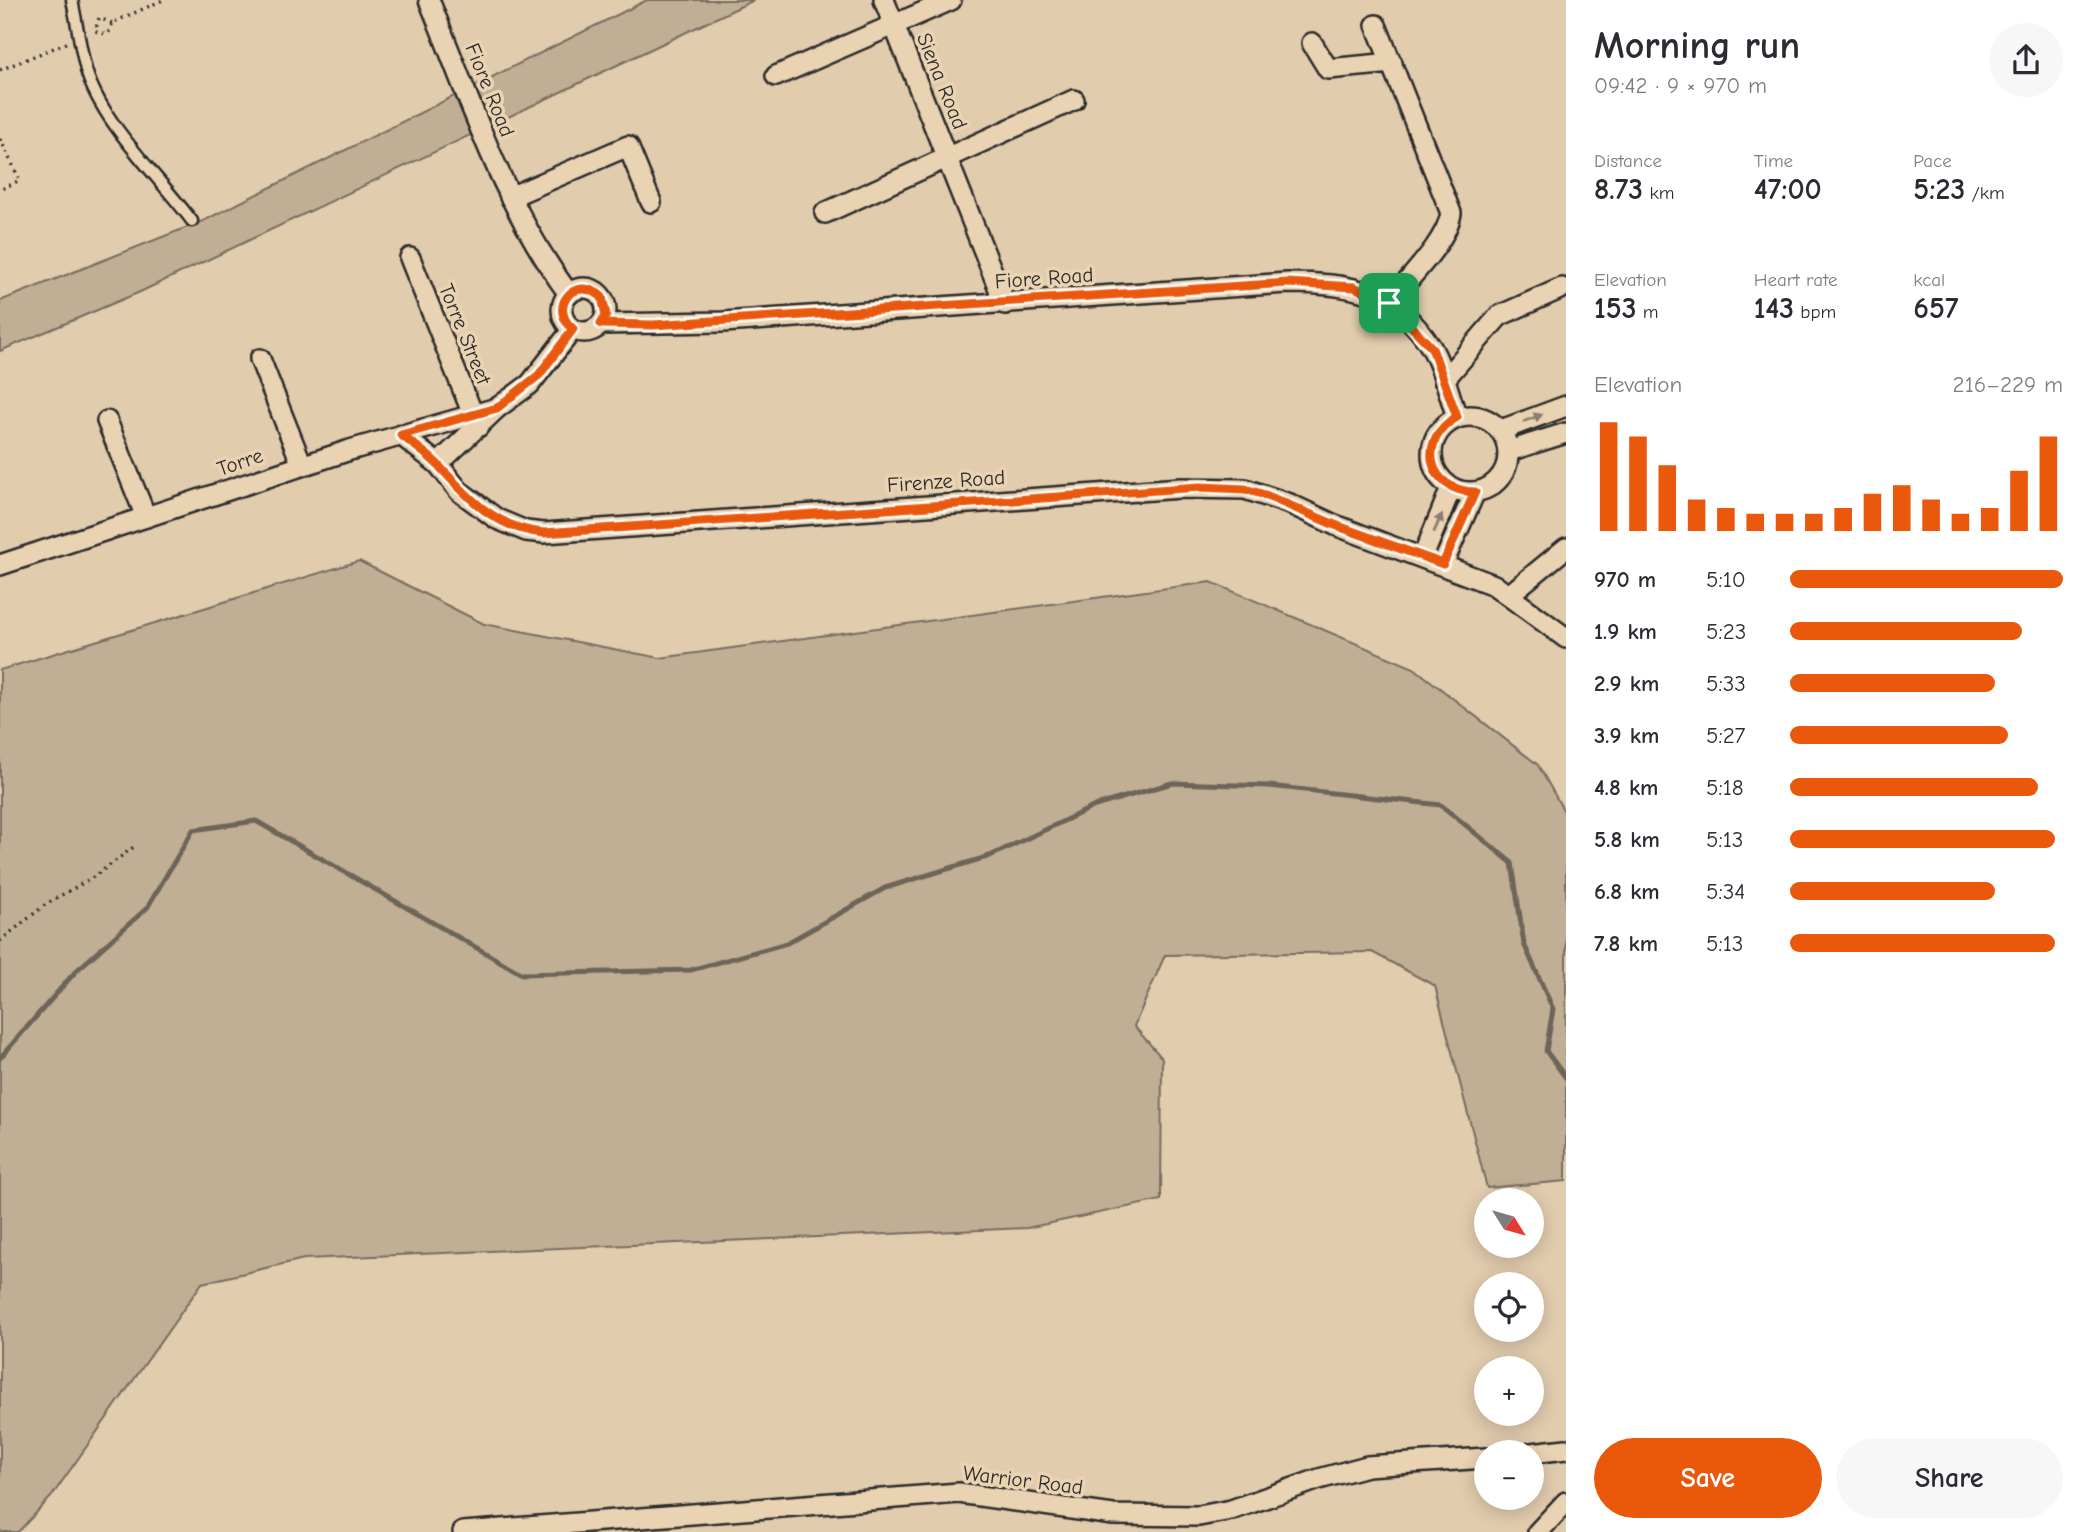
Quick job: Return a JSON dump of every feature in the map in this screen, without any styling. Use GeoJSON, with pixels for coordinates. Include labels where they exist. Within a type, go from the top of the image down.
{"type":"FeatureCollection","features":[{"type":"Feature","properties":{"kind":"street","name":"Fiore Road"},"geometry":{"type":"LineString","coordinates":[[429,0],[510,197],[552,271],[569,294]]}},
{"type":"Feature","properties":{"kind":"street","name":"Siena Road"},"geometry":{"type":"LineString","coordinates":[[884,0],[948,155],[1005,304]]}},
{"type":"Feature","properties":{"kind":"street","name":"Siena Road"},"geometry":{"type":"LineString","coordinates":[[776,76],[951,0]]}},
{"type":"Feature","properties":{"kind":"street"},"geometry":{"type":"LineString","coordinates":[[1376,24],[1451,214],[1449,226],[1441,239],[1389,303]]}},
{"type":"Feature","properties":{"kind":"street"},"geometry":{"type":"LineString","coordinates":[[1312,43],[1328,69],[1392,64]]}},
{"type":"Feature","properties":{"kind":"street","name":"Siena Road"},"geometry":{"type":"LineString","coordinates":[[825,213],[1074,100]]}},
{"type":"Feature","properties":{"kind":"street"},"geometry":{"type":"LineString","coordinates":[[510,197],[628,146],[651,202]]}},
{"type":"Feature","properties":{"kind":"street","name":"Torre Street"},"geometry":{"type":"LineString","coordinates":[[410,258],[476,421]]}},
{"type":"Feature","properties":{"kind":"street","name":"Fiore Road"},"geometry":{"type":"LineString","coordinates":[[573,329],[591,331],[601,324],[712,323],[1287,283],[1354,287],[1389,303],[1432,348],[1457,417]]}},
{"type":"Feature","properties":{"kind":"street"},"geometry":{"type":"LineString","coordinates":[[438,464],[476,421],[539,375],[573,329],[562,313],[569,294],[586,288],[602,297],[606,315],[601,324]]}},
{"type":"Feature","properties":{"kind":"street"},"geometry":{"type":"LineString","coordinates":[[1444,380],[1499,316],[1562,288]]}},
{"type":"Feature","properties":{"kind":"street"},"geometry":{"type":"LineString","coordinates":[[260,359],[302,465]]}},
{"type":"Feature","properties":{"kind":"street"},"geometry":{"type":"LineString","coordinates":[[1501,430],[1566,406]]}},
{"type":"Feature","properties":{"kind":"street"},"geometry":{"type":"LineString","coordinates":[[1481,416],[1501,430],[1508,451],[1507,463],[1496,482],[1475,492],[1451,488],[1434,470],[1431,457],[1438,433],[1457,417],[1481,416]]}},
{"type":"Feature","properties":{"kind":"street"},"geometry":{"type":"LineString","coordinates":[[107,421],[146,517]]}},
{"type":"Feature","properties":{"kind":"street","name":"Torre"},"geometry":{"type":"LineString","coordinates":[[0,565],[401,435],[476,421]]}},
{"type":"Feature","properties":{"kind":"street"},"geometry":{"type":"LineString","coordinates":[[1508,451],[1566,433]]}},
{"type":"Feature","properties":{"kind":"street","name":"Firenze Road"},"geometry":{"type":"LineString","coordinates":[[401,435],[438,464],[460,491],[496,519],[526,531],[544,533],[1200,487],[1245,489],[1443,564],[1510,594],[1566,638]]}},
{"type":"Feature","properties":{"kind":"street"},"geometry":{"type":"LineString","coordinates":[[1423,557],[1451,488]]}},
{"type":"Feature","properties":{"kind":"street"},"geometry":{"type":"LineString","coordinates":[[1443,564],[1475,492]]}},
{"type":"Feature","properties":{"kind":"street"},"geometry":{"type":"LineString","coordinates":[[1510,594],[1566,548]]}},
{"type":"Feature","properties":{"kind":"street"},"geometry":{"type":"LineString","coordinates":[[1544,1452],[1566,1449]]}},
{"type":"Feature","properties":{"kind":"street","name":"Warrior Road"},"geometry":{"type":"LineString","coordinates":[[463,1532],[643,1525],[959,1493],[1114,1515],[1199,1516],[1231,1510],[1319,1479],[1367,1466],[1474,1459]]}},
{"type":"Feature","properties":{"kind":"street"},"geometry":{"type":"LineString","coordinates":[[1538,1532],[1566,1502]]}},
{"type":"Feature","properties":{"kind":"lane"},"geometry":{"type":"LineString","coordinates":[[72,0],[86,71],[113,122],[192,221]]}},
{"type":"Feature","properties":{"kind":"path"},"geometry":{"type":"LineString","coordinates":[[0,70],[95,31],[106,34],[112,23],[163,0]]}},
{"type":"Feature","properties":{"kind":"path"},"geometry":{"type":"LineString","coordinates":[[95,31],[99,18],[112,23]]}},
{"type":"Feature","properties":{"kind":"path"},"geometry":{"type":"LineString","coordinates":[[0,139],[20,180],[0,190]]}},
{"type":"Feature","properties":{"kind":"path"},"geometry":{"type":"LineString","coordinates":[[0,941],[46,904],[95,876],[135,846]]}},
{"type":"Feature","properties":{"kind":"shaded area"},"geometry":{"type":"Polygon","coordinates":[[[647,0],[754,0],[140,292],[0,351],[0,301],[203,221],[647,0]]]}},
{"type":"Feature","properties":{"kind":"shaded area"},"geometry":{"type":"Polygon","coordinates":[[[359,561],[484,624],[660,658],[1211,582],[1414,668],[1538,765],[1566,815],[1566,1181],[1487,1188],[1435,986],[1372,952],[1165,955],[1134,1026],[1162,1058],[1161,1200],[1027,1228],[304,1259],[202,1283],[51,1497],[18,1532],[0,1532],[0,670],[359,561]]]}},
{"type":"Feature","properties":{"kind":"waterway"},"geometry":{"type":"LineString","coordinates":[[0,1058],[76,971],[147,908],[193,830],[256,821],[522,974],[691,970],[787,943],[885,888],[990,856],[1095,806],[1172,783],[1269,786],[1441,805],[1512,863],[1524,944],[1553,1009],[1546,1051],[1566,1078]]}},
{"type":"Feature","properties":{"kind":"route"},"geometry":{"type":"LineString","coordinates":[[1287,283],[1354,287],[1375,294],[1389,303],[1432,348],[1457,417],[1446,423],[1432,444],[1434,470],[1451,488],[1475,492],[1443,564],[1335,525],[1265,495],[1245,489],[1200,487],[544,533],[526,531],[496,519],[476,504],[460,491],[438,464],[401,435],[497,408],[530,384],[573,329],[564,320],[562,306],[569,294],[577,289],[586,288],[602,297],[606,315],[601,324],[653,325],[1005,304],[1287,283]]}}]}
